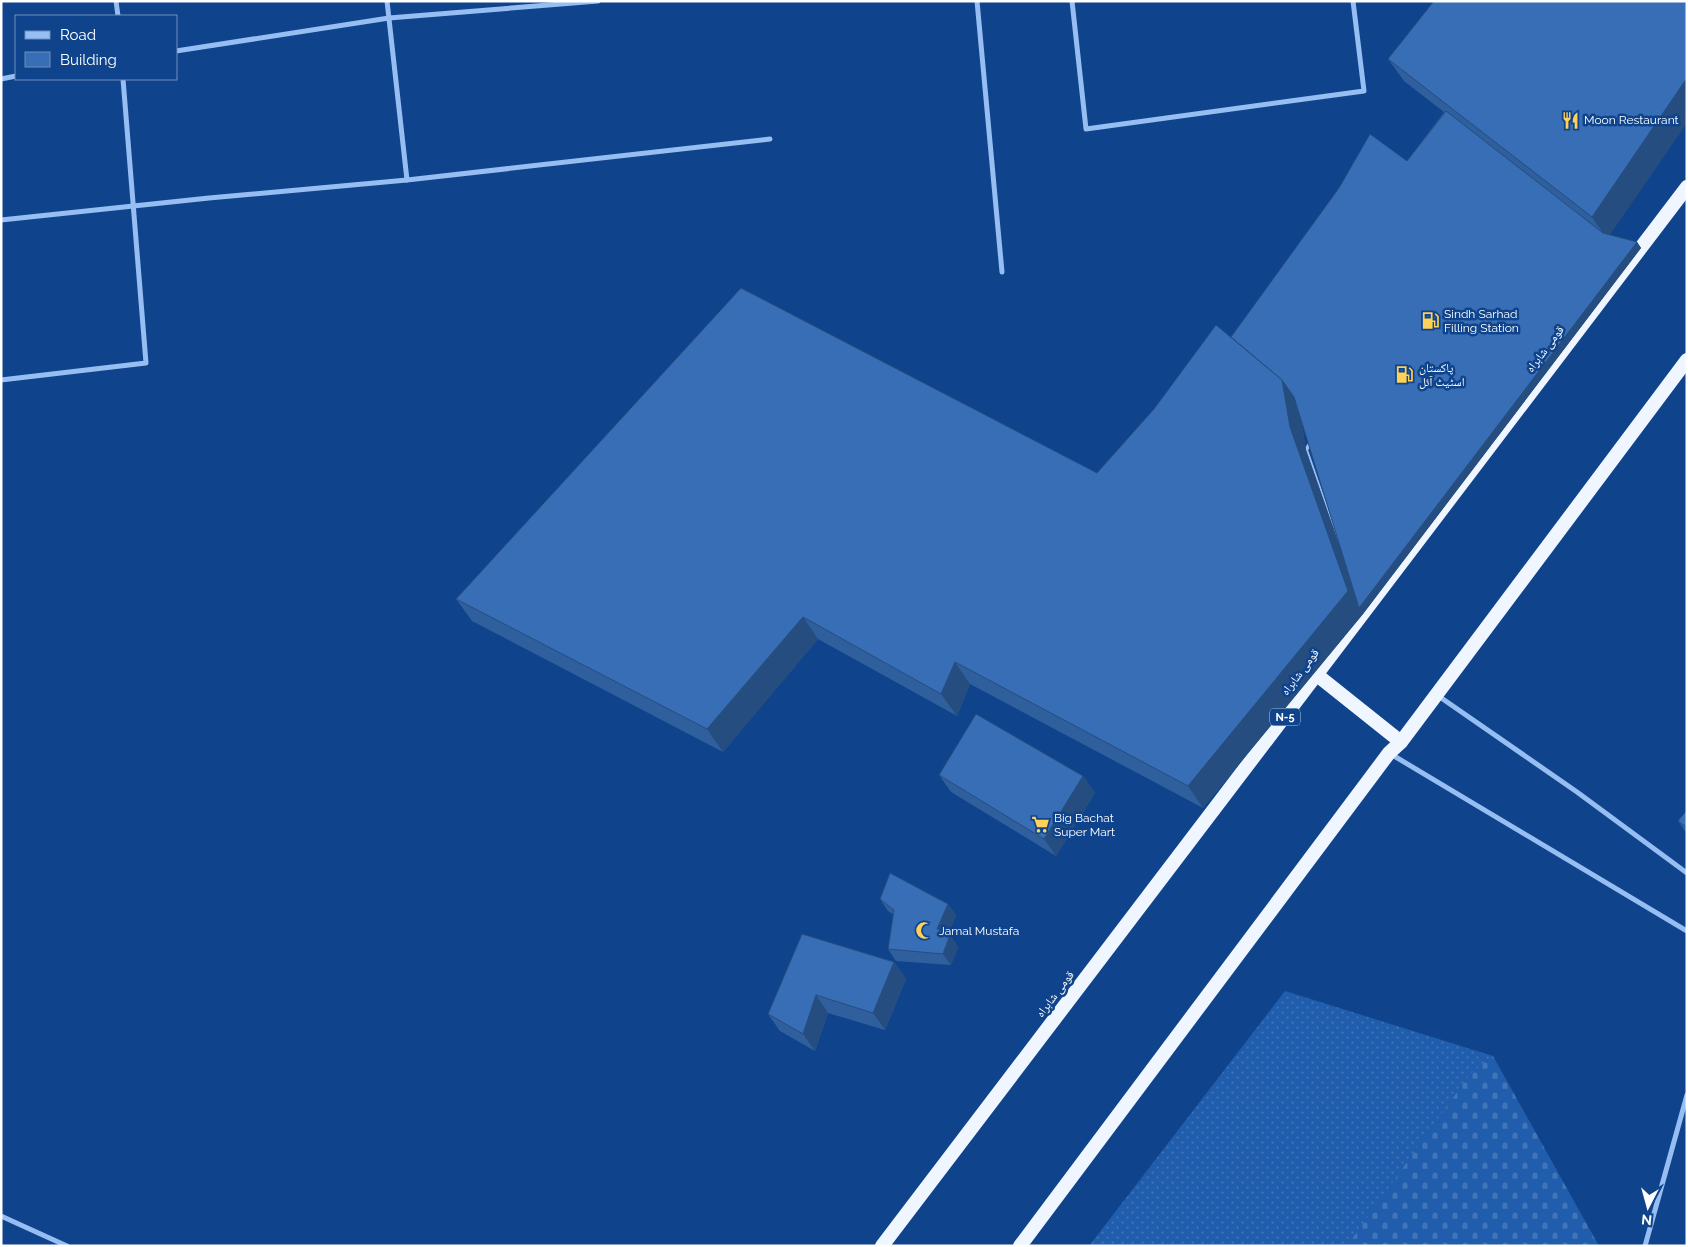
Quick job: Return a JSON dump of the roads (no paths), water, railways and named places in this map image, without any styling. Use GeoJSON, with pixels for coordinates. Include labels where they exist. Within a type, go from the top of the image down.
{"type":"FeatureCollection","features":[{"type":"Feature","properties":{"kind":"highway","name":"قومی شاہراہ"},"geometry":{"type":"LineString","coordinates":[[882,1246],[1317,675],[1362,609],[1625,262],[1687,187]]}},
{"type":"Feature","properties":{"kind":"highway"},"geometry":{"type":"LineString","coordinates":[[1020,1246],[1389,753],[1400,742],[1436,695],[1687,360]]}},
{"type":"Feature","properties":{"kind":"highway"},"geometry":{"type":"LineString","coordinates":[[1317,675],[1400,742]]}},
{"type":"Feature","properties":{"kind":"street"},"geometry":{"type":"LineString","coordinates":[[116,1],[118,15]]}},
{"type":"Feature","properties":{"kind":"street"},"geometry":{"type":"LineString","coordinates":[[387,1],[407,180]]}},
{"type":"Feature","properties":{"kind":"street"},"geometry":{"type":"LineString","coordinates":[[178,51],[389,18],[598,1]]}},
{"type":"Feature","properties":{"kind":"street"},"geometry":{"type":"LineString","coordinates":[[977,1],[1002,272]]}},
{"type":"Feature","properties":{"kind":"street"},"geometry":{"type":"LineString","coordinates":[[1072,1],[1086,129],[1364,91],[1353,1]]}},
{"type":"Feature","properties":{"kind":"street"},"geometry":{"type":"LineString","coordinates":[[1,79],[15,76]]}},
{"type":"Feature","properties":{"kind":"street"},"geometry":{"type":"LineString","coordinates":[[1,380],[146,363],[123,80]]}},
{"type":"Feature","properties":{"kind":"street"},"geometry":{"type":"LineString","coordinates":[[1,220],[407,180],[770,139]]}},
{"type":"Feature","properties":{"kind":"street"},"geometry":{"type":"LineString","coordinates":[[1436,695],[1577,792],[1687,873]]}},
{"type":"Feature","properties":{"kind":"street"},"geometry":{"type":"LineString","coordinates":[[1389,753],[1687,931]]}},
{"type":"Feature","properties":{"kind":"street"},"geometry":{"type":"LineString","coordinates":[[1644,1246],[1687,1095]]}},
{"type":"Feature","properties":{"kind":"street"},"geometry":{"type":"LineString","coordinates":[[1,1216],[67,1246]]}},
{"type":"Feature","properties":{"kind":"lane"},"geometry":{"type":"LineString","coordinates":[[1311,441],[1306,450],[1347,568]]}},
{"type":"Feature","properties":{"kind":"place","name":"Moon Restaurant"},"geometry":{"type":"Point","coordinates":[1570,120]}},
{"type":"Feature","properties":{"kind":"place","name":"Sindh Sarhad Filling Station"},"geometry":{"type":"Point","coordinates":[1430,321]}},
{"type":"Feature","properties":{"kind":"place","name":"پاکستان اسٹیٹ آئل"},"geometry":{"type":"Point","coordinates":[1405,375]}},
{"type":"Feature","properties":{"kind":"place","name":"Big Bachat Super Mart"},"geometry":{"type":"Point","coordinates":[1040,825]}},
{"type":"Feature","properties":{"kind":"place","name":"Jamal Mustafa"},"geometry":{"type":"Point","coordinates":[925,931]}}]}
